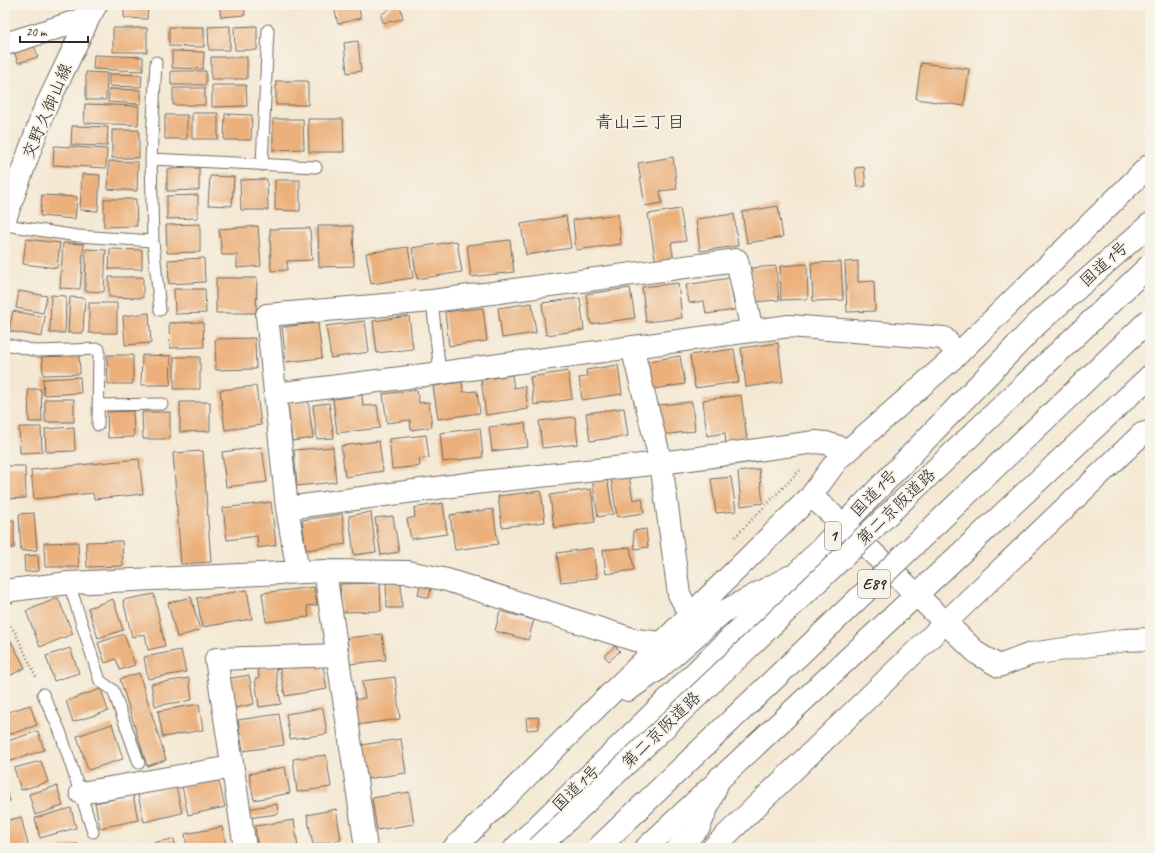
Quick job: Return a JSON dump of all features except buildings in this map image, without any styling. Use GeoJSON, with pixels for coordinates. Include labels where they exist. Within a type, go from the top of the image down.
{"type":"FeatureCollection","features":[{"type":"Feature","properties":{"kind":"main road"},"geometry":{"type":"LineString","coordinates":[[5,44],[50,30],[92,11]]}},
{"type":"Feature","properties":{"kind":"main road","name":"交野久御山線"},"geometry":{"type":"LineString","coordinates":[[5,219],[44,111],[92,11]]}},
{"type":"Feature","properties":{"kind":"main road"},"geometry":{"type":"LineString","coordinates":[[454,848],[811,496],[838,459],[958,354],[1150,165]]}},
{"type":"Feature","properties":{"kind":"main road","name":"国道1号"},"geometry":{"type":"LineString","coordinates":[[515,848],[798,572],[1036,325],[1150,224]]}},
{"type":"Feature","properties":{"kind":"main road"},"geometry":{"type":"LineString","coordinates":[[298,572],[287,508],[268,315],[432,301],[737,260],[752,331]]}},
{"type":"Feature","properties":{"kind":"main road","name":"第二京阪道路"},"geometry":{"type":"LineString","coordinates":[[538,848],[1150,265]]}},
{"type":"Feature","properties":{"kind":"main road","name":"E89"},"geometry":{"type":"LineString","coordinates":[[598,848],[1150,320]]}},
{"type":"Feature","properties":{"kind":"main road"},"geometry":{"type":"LineString","coordinates":[[276,394],[788,326],[944,338],[958,354]]}},
{"type":"Feature","properties":{"kind":"main road"},"geometry":{"type":"LineString","coordinates":[[632,347],[661,463],[679,594],[690,615]]}},
{"type":"Feature","properties":{"kind":"main road"},"geometry":{"type":"LineString","coordinates":[[646,848],[720,777],[1150,376]]}},
{"type":"Feature","properties":{"kind":"main road"},"geometry":{"type":"LineString","coordinates":[[713,848],[1142,434],[1150,432]]}},
{"type":"Feature","properties":{"kind":"main road"},"geometry":{"type":"LineString","coordinates":[[287,508],[474,483],[661,463],[815,442],[826,443],[848,450]]}},
{"type":"Feature","properties":{"kind":"main road"},"geometry":{"type":"LineString","coordinates":[[811,496],[917,594],[978,654],[999,666],[1031,654],[1125,640],[1150,639]]}},
{"type":"Feature","properties":{"kind":"main road"},"geometry":{"type":"LineString","coordinates":[[5,593],[12,590],[69,583],[325,571],[408,572],[447,580],[634,640],[662,643]]}},
{"type":"Feature","properties":{"kind":"main road"},"geometry":{"type":"LineString","coordinates":[[325,571],[366,848]]}},
{"type":"Feature","properties":{"kind":"main road"},"geometry":{"type":"LineString","coordinates":[[581,723],[657,670],[723,612],[798,572]]}},
{"type":"Feature","properties":{"kind":"main road"},"geometry":{"type":"LineString","coordinates":[[245,848],[216,659],[338,655]]}},
{"type":"Feature","properties":{"kind":"main road"},"geometry":{"type":"LineString","coordinates":[[81,793],[232,767]]}},
{"type":"Feature","properties":{"kind":"main road"},"geometry":{"type":"LineString","coordinates":[[678,848],[699,827],[720,777]]}},
{"type":"Feature","properties":{"kind":"lane"},"geometry":{"type":"LineString","coordinates":[[262,164],[268,30]]}},
{"type":"Feature","properties":{"kind":"lane"},"geometry":{"type":"LineString","coordinates":[[156,62],[151,159],[153,241],[160,310]]}},
{"type":"Feature","properties":{"kind":"lane"},"geometry":{"type":"LineString","coordinates":[[151,159],[316,167]]}},
{"type":"Feature","properties":{"kind":"lane"},"geometry":{"type":"LineString","coordinates":[[5,225],[78,236],[153,241]]}},
{"type":"Feature","properties":{"kind":"lane"},"geometry":{"type":"LineString","coordinates":[[432,301],[440,373]]}},
{"type":"Feature","properties":{"kind":"lane"},"geometry":{"type":"LineString","coordinates":[[5,344],[37,351],[99,349],[98,425]]}},
{"type":"Feature","properties":{"kind":"lane"},"geometry":{"type":"LineString","coordinates":[[98,405],[162,404]]}},
{"type":"Feature","properties":{"kind":"lane"},"geometry":{"type":"LineString","coordinates":[[69,583],[100,681],[113,690],[139,763]]}},
{"type":"Feature","properties":{"kind":"lane"},"geometry":{"type":"LineString","coordinates":[[44,694],[60,731],[94,832]]}},
{"type":"Feature","properties":{"kind":"path"},"geometry":{"type":"LineString","coordinates":[[5,620],[15,632],[44,694]]}},
{"type":"Feature","properties":{"kind":"district","name":"青山三丁目"},"geometry":{"type":"Point","coordinates":[640,122]}}]}
